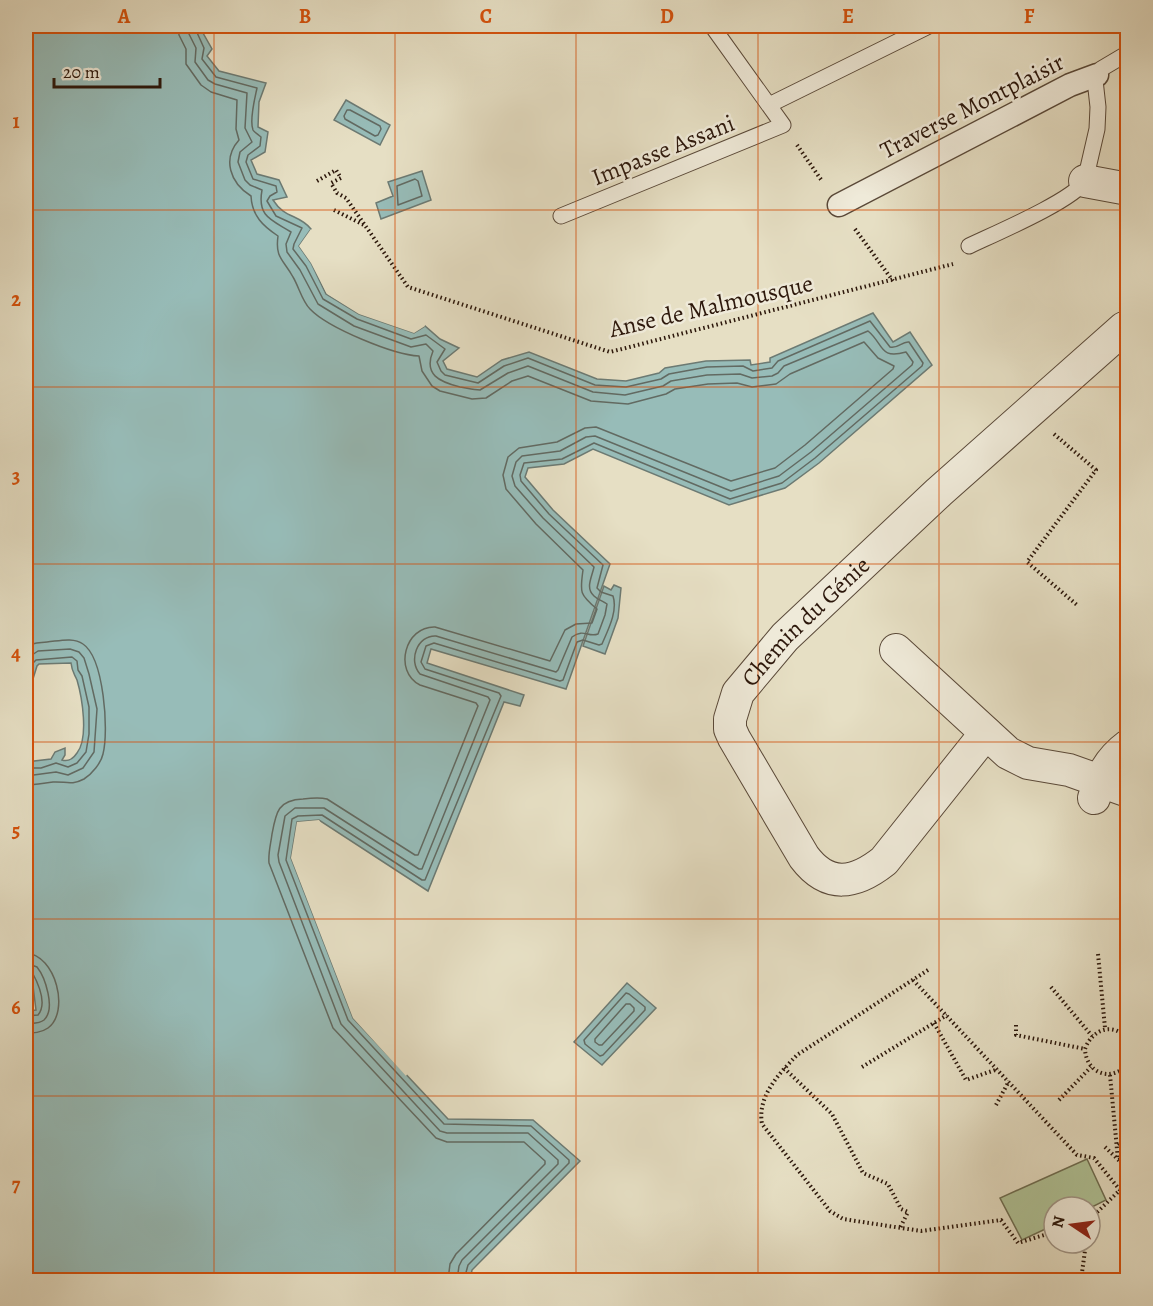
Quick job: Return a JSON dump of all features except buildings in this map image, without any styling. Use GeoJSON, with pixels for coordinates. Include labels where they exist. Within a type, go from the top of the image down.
{"type":"FeatureCollection","features":[{"type":"Feature","properties":{"kind":"street","name":"Traverse Montplaisir"},"geometry":{"type":"LineString","coordinates":[[838,205],[1070,85],[1097,75]]}},
{"type":"Feature","properties":{"kind":"street"},"geometry":{"type":"LineString","coordinates":[[1085,182],[1128,189]]}},
{"type":"Feature","properties":{"kind":"street","name":"Chemin du Génie"},"geometry":{"type":"LineString","coordinates":[[986,733],[884,861],[866,875],[837,879],[826,877],[814,870],[804,857],[734,738],[730,729],[730,719],[738,693],[785,637],[939,492],[1126,322]]}},
{"type":"Feature","properties":{"kind":"street"},"geometry":{"type":"LineString","coordinates":[[896,650],[1008,753],[1028,763],[1069,770],[1107,790],[1114,758],[1128,746]]}},
{"type":"Feature","properties":{"kind":"lane"},"geometry":{"type":"LineString","coordinates":[[712,26],[769,105],[929,26]]}},
{"type":"Feature","properties":{"kind":"lane","name":"Traverse Montplaisir"},"geometry":{"type":"LineString","coordinates":[[1097,75],[1105,66],[1128,53]]}},
{"type":"Feature","properties":{"kind":"lane"},"geometry":{"type":"LineString","coordinates":[[969,246],[1065,198],[1085,182],[1097,129],[1098,107],[1095,86],[1097,75]]}},
{"type":"Feature","properties":{"kind":"lane","name":"Impasse Assani"},"geometry":{"type":"LineString","coordinates":[[561,216],[783,125],[769,105]]}},
{"type":"Feature","properties":{"kind":"path","name":"Anse de Malmousque"},"geometry":{"type":"LineString","coordinates":[[317,181],[336,170],[341,178],[331,183],[337,193],[346,198],[408,287],[610,352],[957,263],[969,246]]}},
{"type":"Feature","properties":{"kind":"path"},"geometry":{"type":"LineString","coordinates":[[334,210],[365,225]]}},
{"type":"Feature","properties":{"kind":"path"},"geometry":{"type":"LineString","coordinates":[[1029,412],[1096,470],[1027,562],[1077,604]]}},
{"type":"Feature","properties":{"kind":"path"},"geometry":{"type":"LineString","coordinates":[[1098,954],[1105,1029]]}},
{"type":"Feature","properties":{"kind":"path"},"geometry":{"type":"LineString","coordinates":[[928,970],[796,1055],[784,1068],[763,1102],[760,1113],[762,1124],[835,1216],[921,1231],[1001,1220],[1018,1243],[1042,1236]]}},
{"type":"Feature","properties":{"kind":"path"},"geometry":{"type":"LineString","coordinates":[[912,980],[947,1014],[1077,1155],[1094,1158],[1120,1190],[1102,1207]]}},
{"type":"Feature","properties":{"kind":"path"},"geometry":{"type":"LineString","coordinates":[[1051,987],[1092,1036]]}},
{"type":"Feature","properties":{"kind":"path"},"geometry":{"type":"LineString","coordinates":[[861,1067],[947,1014]]}},
{"type":"Feature","properties":{"kind":"path"},"geometry":{"type":"LineString","coordinates":[[934,1023],[966,1080],[998,1069]]}},
{"type":"Feature","properties":{"kind":"path"},"geometry":{"type":"LineString","coordinates":[[1016,1025],[1016,1035],[1085,1049]]}},
{"type":"Feature","properties":{"kind":"path"},"geometry":{"type":"LineString","coordinates":[[1126,1036],[1113,1029],[1105,1029],[1092,1036],[1085,1049],[1087,1062],[1096,1072],[1110,1075],[1128,1064]]}},
{"type":"Feature","properties":{"kind":"path"},"geometry":{"type":"LineString","coordinates":[[1059,1100],[1092,1067]]}},
{"type":"Feature","properties":{"kind":"path"},"geometry":{"type":"LineString","coordinates":[[784,1068],[832,1114],[863,1173],[888,1184],[901,1209],[908,1212],[900,1228]]}},
{"type":"Feature","properties":{"kind":"path"},"geometry":{"type":"LineString","coordinates":[[1123,1068],[1128,1074]]}},
{"type":"Feature","properties":{"kind":"path"},"geometry":{"type":"LineString","coordinates":[[1110,1075],[1118,1160]]}},
{"type":"Feature","properties":{"kind":"path"},"geometry":{"type":"LineString","coordinates":[[996,1105],[1009,1082]]}},
{"type":"Feature","properties":{"kind":"path"},"geometry":{"type":"LineString","coordinates":[[1118,1145],[1128,1135]]}},
{"type":"Feature","properties":{"kind":"path"},"geometry":{"type":"LineString","coordinates":[[1105,1147],[1128,1169]]}},
{"type":"Feature","properties":{"kind":"path"},"geometry":{"type":"LineString","coordinates":[[1118,1160],[1128,1152]]}},
{"type":"Feature","properties":{"kind":"path"},"geometry":{"type":"LineString","coordinates":[[1128,1249],[1124,1252],[1128,1255]]}},
{"type":"Feature","properties":{"kind":"path"},"geometry":{"type":"LineString","coordinates":[[1081,1281],[1084,1255]]}},
{"type":"Feature","properties":{"kind":"green space"},"geometry":{"type":"Polygon","coordinates":[[[1087,1159],[1106,1200],[1102,1202],[1102,1195],[1042,1195],[1042,1231],[1022,1240],[1000,1198],[1087,1159]]]}},
{"type":"Feature","properties":{"kind":"water"},"geometry":{"type":"Polygon","coordinates":[[[26,26],[199,26],[212,49],[207,56],[219,71],[266,83],[259,102],[258,127],[268,132],[265,152],[251,160],[257,174],[279,180],[287,197],[273,200],[278,206],[311,229],[299,246],[311,263],[326,294],[359,314],[414,333],[425,326],[440,339],[459,348],[443,361],[447,369],[477,377],[502,360],[529,352],[597,379],[626,381],[659,373],[665,368],[706,361],[750,360],[751,365],[770,362],[770,358],[873,313],[893,342],[910,332],[932,365],[819,463],[785,488],[729,505],[593,449],[564,464],[528,468],[525,477],[553,510],[610,564],[566,689],[431,649],[427,663],[524,695],[520,706],[504,702],[428,891],[319,820],[297,822],[291,858],[353,1018],[448,1119],[533,1120],[580,1161],[472,1270],[470,1280],[26,1280],[26,1011],[36,1010],[33,986],[26,970],[26,762],[51,759],[55,752],[65,748],[62,760],[71,760],[81,746],[84,728],[81,696],[71,663],[39,664],[32,682],[33,688],[26,696],[26,26]]]}},
{"type":"Feature","properties":{"kind":"water"},"geometry":{"type":"Polygon","coordinates":[[[346,100],[390,125],[380,145],[334,120],[346,100]]]}},
{"type":"Feature","properties":{"kind":"water"},"geometry":{"type":"Polygon","coordinates":[[[422,171],[431,200],[381,219],[376,203],[393,196],[388,182],[422,171]]]}},
{"type":"Feature","properties":{"kind":"water"},"geometry":{"type":"Polygon","coordinates":[[[614,585],[621,588],[618,618],[605,654],[583,646],[604,586],[611,590],[614,585]]]}},
{"type":"Feature","properties":{"kind":"water"},"geometry":{"type":"Polygon","coordinates":[[[627,983],[656,1008],[602,1065],[574,1042],[627,983]]]}},
{"type":"Feature","properties":{"kind":"pier"},"geometry":{"type":"Polygon","coordinates":[[[311,229],[313,231],[302,246],[314,261],[329,292],[360,311],[414,330],[424,323],[425,326],[414,333],[359,314],[327,294],[299,246],[311,229]]]}},
{"type":"Feature","properties":{"kind":"pier"},"geometry":{"type":"Polygon","coordinates":[[[319,820],[323,826],[319,823],[300,824],[294,858],[356,1016],[408,1073],[406,1076],[353,1018],[291,858],[297,822],[319,820]]]}}]}
